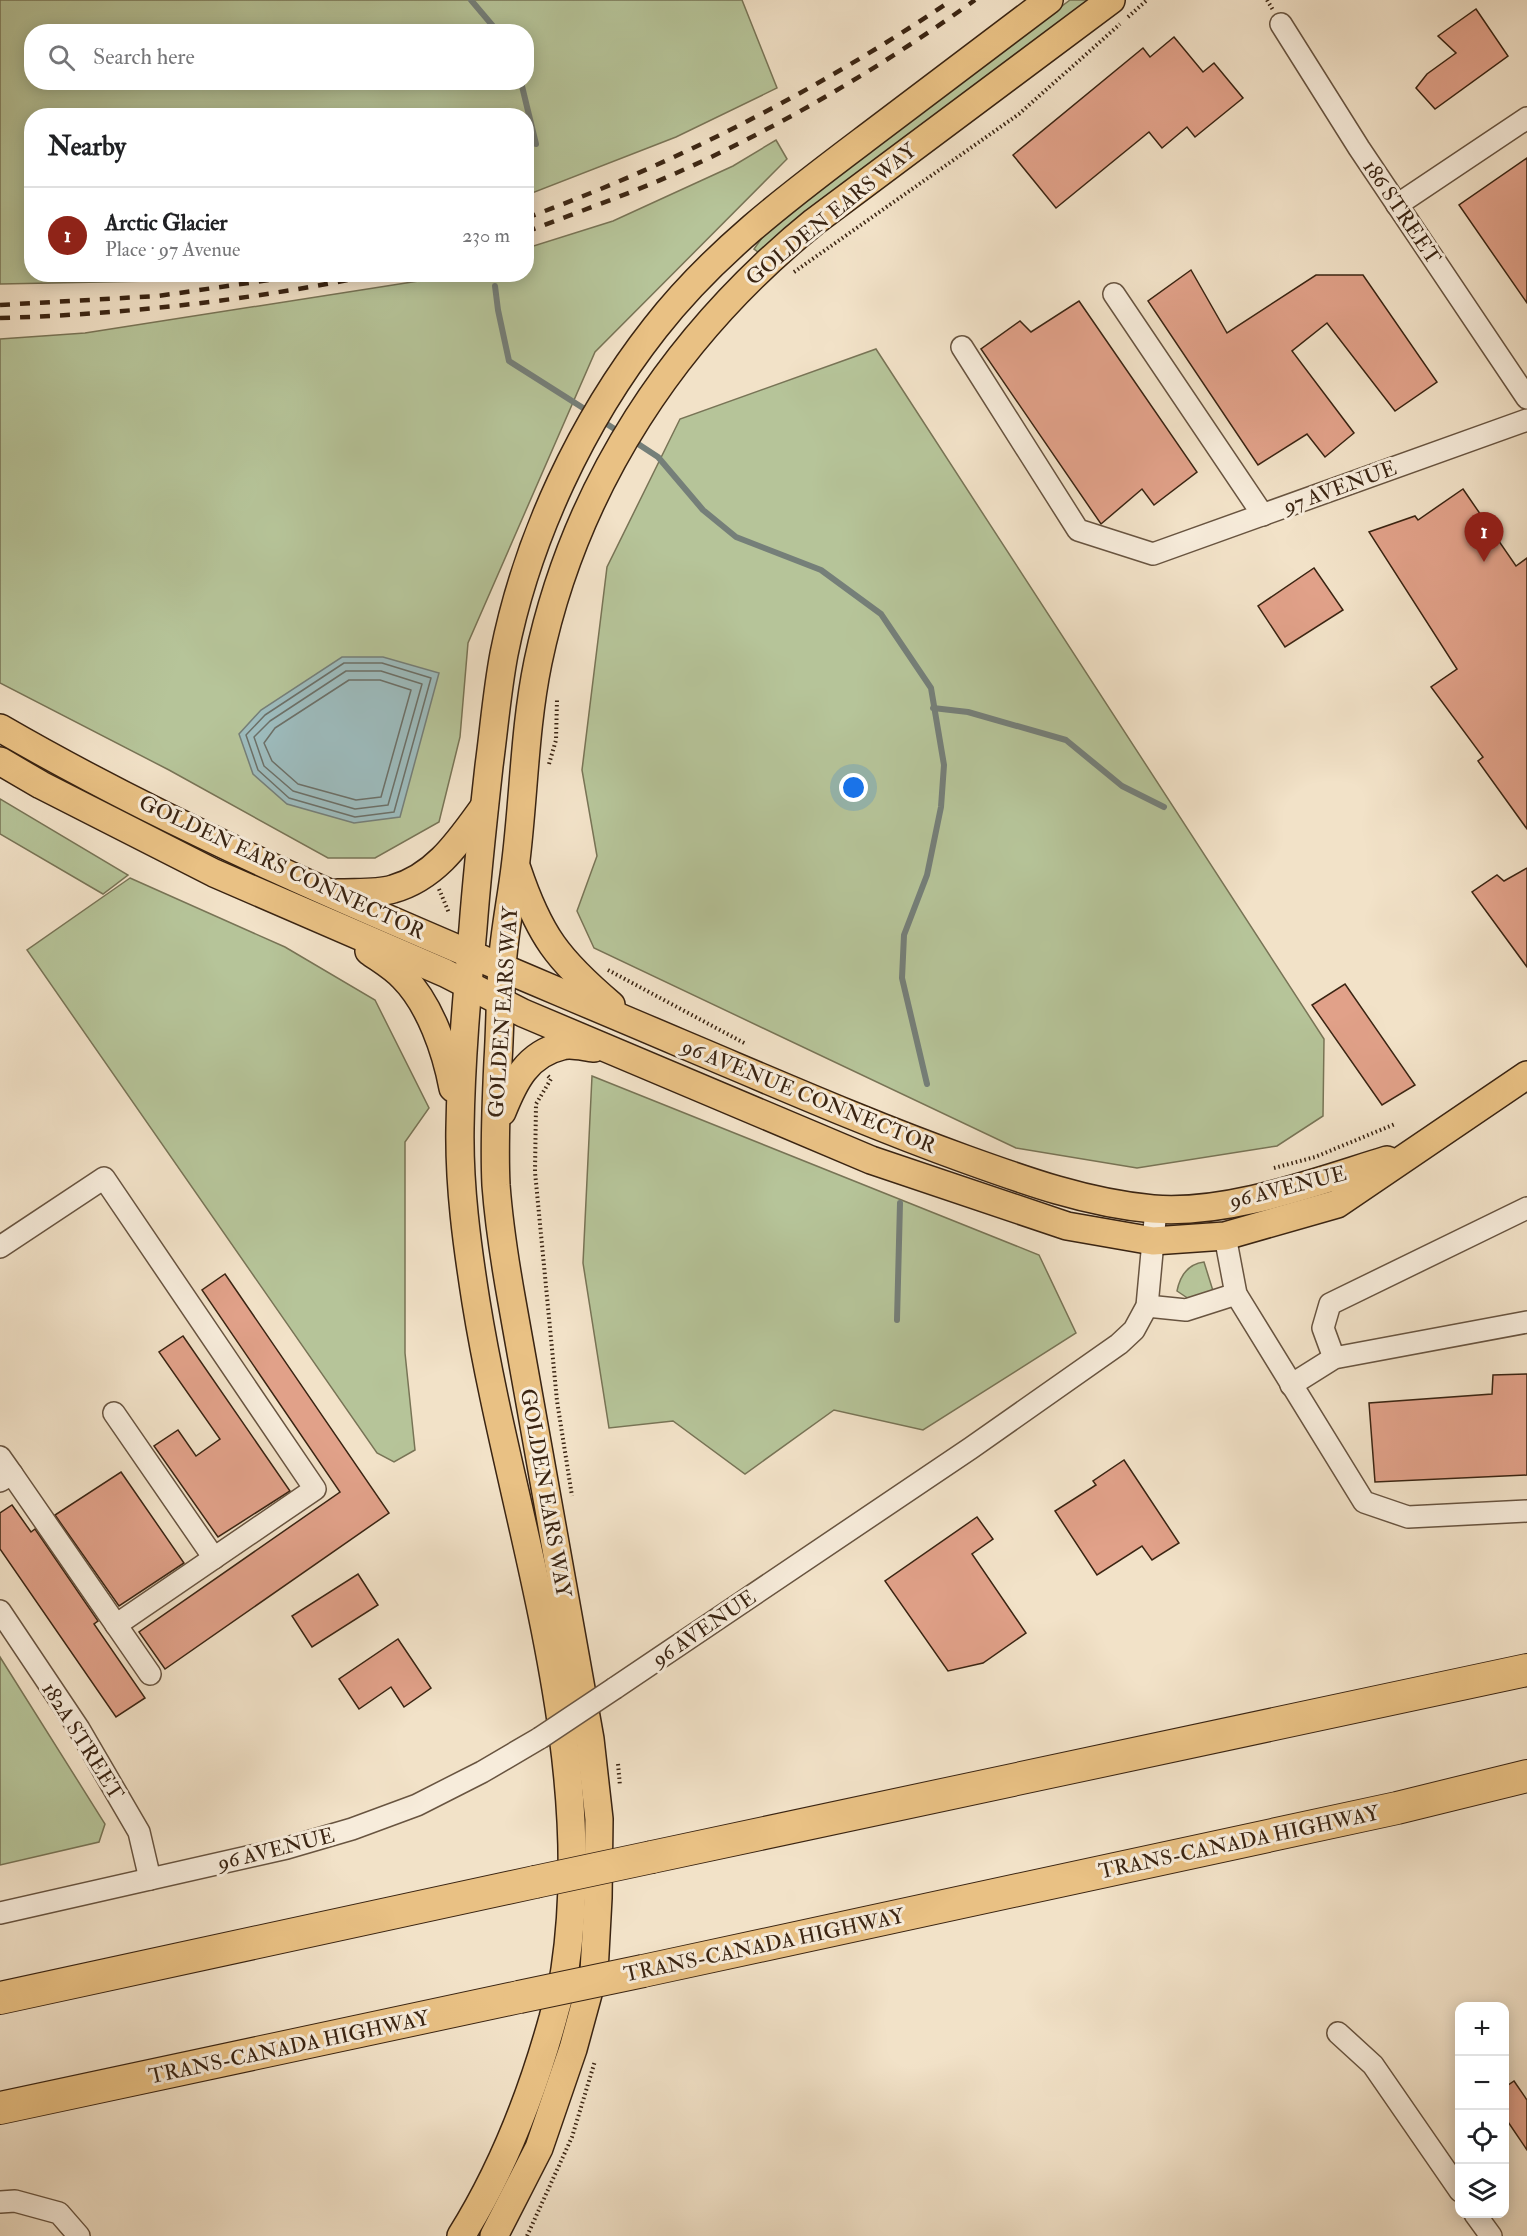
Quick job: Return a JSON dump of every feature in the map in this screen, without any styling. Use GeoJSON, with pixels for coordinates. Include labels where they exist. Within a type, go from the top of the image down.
{"type":"FeatureCollection","features":[{"type":"Feature","properties":{"kind":"highway"},"geometry":{"type":"LineString","coordinates":[[0,1998],[1527,1670]]}},
{"type":"Feature","properties":{"kind":"highway","name":"TRANS-CANADA HIGHWAY"},"geometry":{"type":"LineString","coordinates":[[0,2108],[1397,1808],[1527,1776]]}},
{"type":"Feature","properties":{"kind":"main road","name":"GOLDEN EARS WAY"},"geometry":{"type":"LineString","coordinates":[[461,2236],[514,2134],[545,2047],[565,1972],[571,1826],[566,1754],[552,1674],[477,1308],[467,1242],[460,1128],[468,984],[485,806],[503,657],[516,604],[536,544],[585,436],[657,325],[740,237],[791,195],[1049,0]]}},
{"type":"Feature","properties":{"kind":"main road","name":"GOLDEN EARS WAY"},"geometry":{"type":"LineString","coordinates":[[494,2236],[539,2148],[573,2049],[594,1972],[599,1830],[590,1739],[501,1240],[495,1130],[502,966],[516,864],[527,735],[538,664],[550,613],[583,518],[621,442],[670,369],[741,286],[806,229],[1111,0]]}},
{"type":"Feature","properties":{"kind":"main road","name":"GOLDEN EARS CONNECTOR"},"geometry":{"type":"LineString","coordinates":[[0,728],[220,843],[471,952]]}},
{"type":"Feature","properties":{"kind":"main road","name":"GOLDEN EARS CONNECTOR"},"geometry":{"type":"LineString","coordinates":[[0,761],[41,785],[214,873],[468,984]]}},
{"type":"Feature","properties":{"kind":"main road"},"geometry":{"type":"LineString","coordinates":[[334,893],[393,889],[429,872],[454,849],[485,806]]}},
{"type":"Feature","properties":{"kind":"main road"},"geometry":{"type":"LineString","coordinates":[[516,864],[528,903],[545,939],[566,963],[630,1021]]}},
{"type":"Feature","properties":{"kind":"main road"},"geometry":{"type":"LineString","coordinates":[[333,924],[404,977],[430,1016],[446,1053],[460,1128]]}},
{"type":"Feature","properties":{"kind":"main road","name":"96 AVENUE CONNECTOR"},"geometry":{"type":"LineString","coordinates":[[471,952],[885,1130],[1043,1187],[1105,1203],[1156,1209]]}},
{"type":"Feature","properties":{"kind":"main road","name":"96 AVENUE CONNECTOR"},"geometry":{"type":"LineString","coordinates":[[468,984],[612,1049],[892,1167],[1067,1226],[1153,1241]]}},
{"type":"Feature","properties":{"kind":"main road"},"geometry":{"type":"LineString","coordinates":[[495,1130],[513,1083],[535,1058],[564,1045],[612,1049]]}},
{"type":"Feature","properties":{"kind":"main road","name":"96 AVENUE"},"geometry":{"type":"LineString","coordinates":[[1153,1241],[1225,1236],[1337,1204],[1527,1075]]}},
{"type":"Feature","properties":{"kind":"main road","name":"96 AVENUE"},"geometry":{"type":"LineString","coordinates":[[1156,1209],[1234,1203],[1270,1195],[1413,1152]]}},
{"type":"Feature","properties":{"kind":"street","name":"186 STREET"},"geometry":{"type":"LineString","coordinates":[[1281,24],[1397,205],[1527,398]]}},
{"type":"Feature","properties":{"kind":"street"},"geometry":{"type":"LineString","coordinates":[[1397,205],[1527,118]]}},
{"type":"Feature","properties":{"kind":"street"},"geometry":{"type":"LineString","coordinates":[[1114,294],[1263,515]]}},
{"type":"Feature","properties":{"kind":"street","name":"97 AVENUE"},"geometry":{"type":"LineString","coordinates":[[962,347],[1078,530],[1153,554],[1527,420]]}},
{"type":"Feature","properties":{"kind":"street"},"geometry":{"type":"LineString","coordinates":[[0,1247],[104,1178],[315,1489],[116,1625]]}},
{"type":"Feature","properties":{"kind":"street"},"geometry":{"type":"LineString","coordinates":[[1334,1358],[1323,1328],[1330,1304],[1527,1208]]}},
{"type":"Feature","properties":{"kind":"street","name":"96 AVENUE"},"geometry":{"type":"LineString","coordinates":[[0,1913],[287,1848],[352,1829],[417,1805],[482,1772],[540,1738],[1100,1358],[1134,1329],[1147,1306],[1156,1209]]}},
{"type":"Feature","properties":{"kind":"street"},"geometry":{"type":"LineString","coordinates":[[1225,1236],[1236,1294],[1364,1502],[1408,1517],[1527,1511]]}},
{"type":"Feature","properties":{"kind":"street"},"geometry":{"type":"LineString","coordinates":[[1147,1306],[1186,1310],[1236,1294]]}},
{"type":"Feature","properties":{"kind":"street"},"geometry":{"type":"LineString","coordinates":[[1291,1385],[1334,1358],[1527,1322]]}},
{"type":"Feature","properties":{"kind":"street"},"geometry":{"type":"LineString","coordinates":[[114,1413],[214,1558]]}},
{"type":"Feature","properties":{"kind":"street"},"geometry":{"type":"LineString","coordinates":[[4,1470],[150,1674]]}},
{"type":"Feature","properties":{"kind":"street","name":"182A STREET"},"geometry":{"type":"LineString","coordinates":[[0,1611],[78,1730],[139,1832],[150,1878]]}},
{"type":"Feature","properties":{"kind":"street"},"geometry":{"type":"LineString","coordinates":[[1338,2033],[1373,2066],[1455,2184]]}},
{"type":"Feature","properties":{"kind":"street"},"geometry":{"type":"LineString","coordinates":[[0,2202],[15,2201],[59,2213],[79,2236]]}},
{"type":"Feature","properties":{"kind":"street"},"geometry":{"type":"LineString","coordinates":[[1478,2218],[1491,2236]]}},
{"type":"Feature","properties":{"kind":"path"},"geometry":{"type":"LineString","coordinates":[[785,277],[1019,114],[1147,0]]}},
{"type":"Feature","properties":{"kind":"path"},"geometry":{"type":"LineString","coordinates":[[547,771],[556,740],[557,697]]}},
{"type":"Feature","properties":{"kind":"path"},"geometry":{"type":"LineString","coordinates":[[438,886],[449,913]]}},
{"type":"Feature","properties":{"kind":"path"},"geometry":{"type":"LineString","coordinates":[[605,968],[751,1047]]}},
{"type":"Feature","properties":{"kind":"path"},"geometry":{"type":"LineString","coordinates":[[551,1079],[536,1104],[535,1173],[557,1401],[573,1503]]}},
{"type":"Feature","properties":{"kind":"path"},"geometry":{"type":"LineString","coordinates":[[1271,1169],[1315,1157],[1395,1124]]}},
{"type":"Feature","properties":{"kind":"green space"},"geometry":{"type":"Polygon","coordinates":[[[0,0],[742,0],[777,88],[676,137],[534,192],[534,108],[24,108],[24,282],[102,282],[0,284],[0,0]]]}},
{"type":"Feature","properties":{"kind":"green space"},"geometry":{"type":"Polygon","coordinates":[[[1070,0],[1089,0],[758,252],[754,249],[766,232],[805,200],[1070,0]]]}},
{"type":"Feature","properties":{"kind":"green space"},"geometry":{"type":"Polygon","coordinates":[[[776,140],[787,159],[595,352],[468,643],[460,737],[439,822],[375,858],[328,858],[169,770],[0,683],[0,339],[85,333],[412,282],[534,282],[534,246],[613,221],[733,166],[776,140]]]}},
{"type":"Feature","properties":{"kind":"green space"},"geometry":{"type":"Polygon","coordinates":[[[876,349],[1324,1039],[1323,1116],[1277,1146],[1137,1168],[1016,1148],[594,948],[577,911],[597,856],[582,770],[607,567],[680,419],[876,349]]]}},
{"type":"Feature","properties":{"kind":"green space"},"geometry":{"type":"Polygon","coordinates":[[[0,799],[128,875],[103,894],[0,834],[0,799]]]}},
{"type":"Feature","properties":{"kind":"green space"},"geometry":{"type":"Polygon","coordinates":[[[130,878],[285,947],[375,1000],[429,1108],[405,1142],[405,1353],[415,1450],[394,1462],[377,1453],[27,950],[130,878]]]}},
{"type":"Feature","properties":{"kind":"green space"},"geometry":{"type":"Polygon","coordinates":[[[592,1076],[1039,1255],[1076,1333],[923,1430],[834,1410],[745,1474],[673,1421],[609,1428],[583,1263],[592,1076]]]}},
{"type":"Feature","properties":{"kind":"green space"},"geometry":{"type":"Polygon","coordinates":[[[1204,1262],[1214,1294],[1192,1301],[1177,1291],[1178,1286],[1189,1268],[1204,1262]]]}},
{"type":"Feature","properties":{"kind":"green space"},"geometry":{"type":"Polygon","coordinates":[[[0,1657],[105,1824],[99,1842],[0,1865],[0,1657]]]}},
{"type":"Feature","properties":{"kind":"water"},"geometry":{"type":"Polygon","coordinates":[[[342,657],[383,657],[439,673],[400,817],[354,823],[287,804],[253,774],[239,734],[261,710],[342,657]]]}},
{"type":"Feature","properties":{"kind":"building"},"geometry":{"type":"Polygon","coordinates":[[[1476,9],[1508,56],[1435,109],[1416,88],[1427,74],[1456,53],[1438,36],[1476,9]]]}},
{"type":"Feature","properties":{"kind":"building"},"geometry":{"type":"Polygon","coordinates":[[[1174,37],[1203,72],[1214,63],[1243,98],[1195,137],[1187,127],[1162,148],[1149,132],[1056,208],[1013,155],[1143,48],[1150,57],[1174,37]]]}},
{"type":"Feature","properties":{"kind":"building"},"geometry":{"type":"Polygon","coordinates":[[[1527,158],[1527,303],[1459,205],[1527,158]]]}},
{"type":"Feature","properties":{"kind":"building"},"geometry":{"type":"Polygon","coordinates":[[[1191,270],[1227,333],[1316,275],[1363,275],[1437,382],[1395,411],[1327,323],[1292,351],[1354,433],[1325,457],[1307,434],[1258,465],[1148,301],[1191,270]]]}},
{"type":"Feature","properties":{"kind":"building"},"geometry":{"type":"Polygon","coordinates":[[[1079,301],[1197,472],[1154,505],[1142,489],[1101,524],[981,349],[1020,321],[1031,332],[1079,301]]]}},
{"type":"Feature","properties":{"kind":"building"},"geometry":{"type":"Polygon","coordinates":[[[1463,489],[1516,566],[1527,558],[1527,829],[1478,761],[1483,757],[1431,687],[1457,669],[1369,532],[1415,516],[1418,520],[1463,489]]]}},
{"type":"Feature","properties":{"kind":"building"},"geometry":{"type":"Polygon","coordinates":[[[1314,568],[1343,610],[1285,647],[1258,606],[1314,568]]]}},
{"type":"Feature","properties":{"kind":"building"},"geometry":{"type":"Polygon","coordinates":[[[1527,868],[1527,967],[1472,892],[1497,875],[1504,881],[1527,868]]]}},
{"type":"Feature","properties":{"kind":"building"},"geometry":{"type":"Polygon","coordinates":[[[1345,984],[1415,1085],[1382,1105],[1312,1005],[1345,984]]]}},
{"type":"Feature","properties":{"kind":"building"},"geometry":{"type":"Polygon","coordinates":[[[225,1274],[389,1513],[165,1669],[139,1632],[340,1492],[202,1290],[225,1274]]]}},
{"type":"Feature","properties":{"kind":"building"},"geometry":{"type":"Polygon","coordinates":[[[183,1336],[290,1491],[218,1537],[154,1446],[178,1430],[196,1456],[220,1439],[159,1352],[183,1336]]]}},
{"type":"Feature","properties":{"kind":"building"},"geometry":{"type":"Polygon","coordinates":[[[1527,1374],[1527,1475],[1375,1482],[1369,1403],[1492,1394],[1493,1375],[1527,1374]]]}},
{"type":"Feature","properties":{"kind":"building"},"geometry":{"type":"Polygon","coordinates":[[[1124,1460],[1179,1543],[1152,1560],[1142,1546],[1097,1575],[1055,1511],[1096,1485],[1093,1481],[1124,1460]]]}},
{"type":"Feature","properties":{"kind":"building"},"geometry":{"type":"Polygon","coordinates":[[[121,1472],[184,1563],[119,1606],[55,1515],[121,1472]]]}},
{"type":"Feature","properties":{"kind":"building"},"geometry":{"type":"Polygon","coordinates":[[[12,1505],[31,1532],[35,1529],[98,1621],[94,1624],[145,1698],[116,1717],[0,1549],[0,1513],[12,1505]]]}},
{"type":"Feature","properties":{"kind":"building"},"geometry":{"type":"Polygon","coordinates":[[[977,1517],[993,1539],[972,1554],[1026,1633],[983,1663],[948,1671],[885,1581],[977,1517]]]}},
{"type":"Feature","properties":{"kind":"building"},"geometry":{"type":"Polygon","coordinates":[[[358,1574],[378,1605],[312,1647],[292,1616],[358,1574]]]}},
{"type":"Feature","properties":{"kind":"building"},"geometry":{"type":"Polygon","coordinates":[[[398,1639],[431,1688],[404,1707],[391,1687],[359,1709],[339,1679],[398,1639]]]}},
{"type":"Feature","properties":{"kind":"building"},"geometry":{"type":"Polygon","coordinates":[[[1514,2081],[1527,2100],[1527,2150],[1509,2123],[1509,2084],[1514,2081]]]}},
{"type":"Feature","properties":{"kind":"waterway"},"geometry":{"type":"LineString","coordinates":[[471,0],[491,24]]}},
{"type":"Feature","properties":{"kind":"waterway"},"geometry":{"type":"LineString","coordinates":[[523,90],[527,108]]}},
{"type":"Feature","properties":{"kind":"waterway"},"geometry":{"type":"LineString","coordinates":[[534,136],[536,144]]}},
{"type":"Feature","properties":{"kind":"waterway"},"geometry":{"type":"LineString","coordinates":[[495,286],[509,361],[591,413]]}},
{"type":"Feature","properties":{"kind":"waterway"},"geometry":{"type":"LineString","coordinates":[[602,421],[621,433]]}},
{"type":"Feature","properties":{"kind":"waterway"},"geometry":{"type":"LineString","coordinates":[[632,440],[658,457],[703,510],[736,537],[821,570],[881,614],[931,688],[944,765],[941,807],[927,875],[904,935],[902,978],[927,1084]]}},
{"type":"Feature","properties":{"kind":"waterway"},"geometry":{"type":"LineString","coordinates":[[933,708],[968,712],[1066,740],[1122,786],[1164,807]]}},
{"type":"Feature","properties":{"kind":"waterway"},"geometry":{"type":"LineString","coordinates":[[897,1320],[900,1203]]}},
{"type":"Feature","properties":{"kind":"railway"},"geometry":{"type":"LineString","coordinates":[[534,215],[638,173],[746,122],[850,64],[952,0]]}},
{"type":"Feature","properties":{"kind":"railway"},"geometry":{"type":"LineString","coordinates":[[534,229],[658,181],[741,142],[861,76],[975,0]]}},
{"type":"Feature","properties":{"kind":"railway"},"geometry":{"type":"LineString","coordinates":[[0,305],[158,296],[255,282]]}},
{"type":"Feature","properties":{"kind":"railway"},"geometry":{"type":"LineString","coordinates":[[0,318],[96,313],[190,304],[336,282]]}},
{"type":"Feature","properties":{"kind":"place","name":"Arctic Glacier"},"geometry":{"type":"Point","coordinates":[1484,562]}}]}
